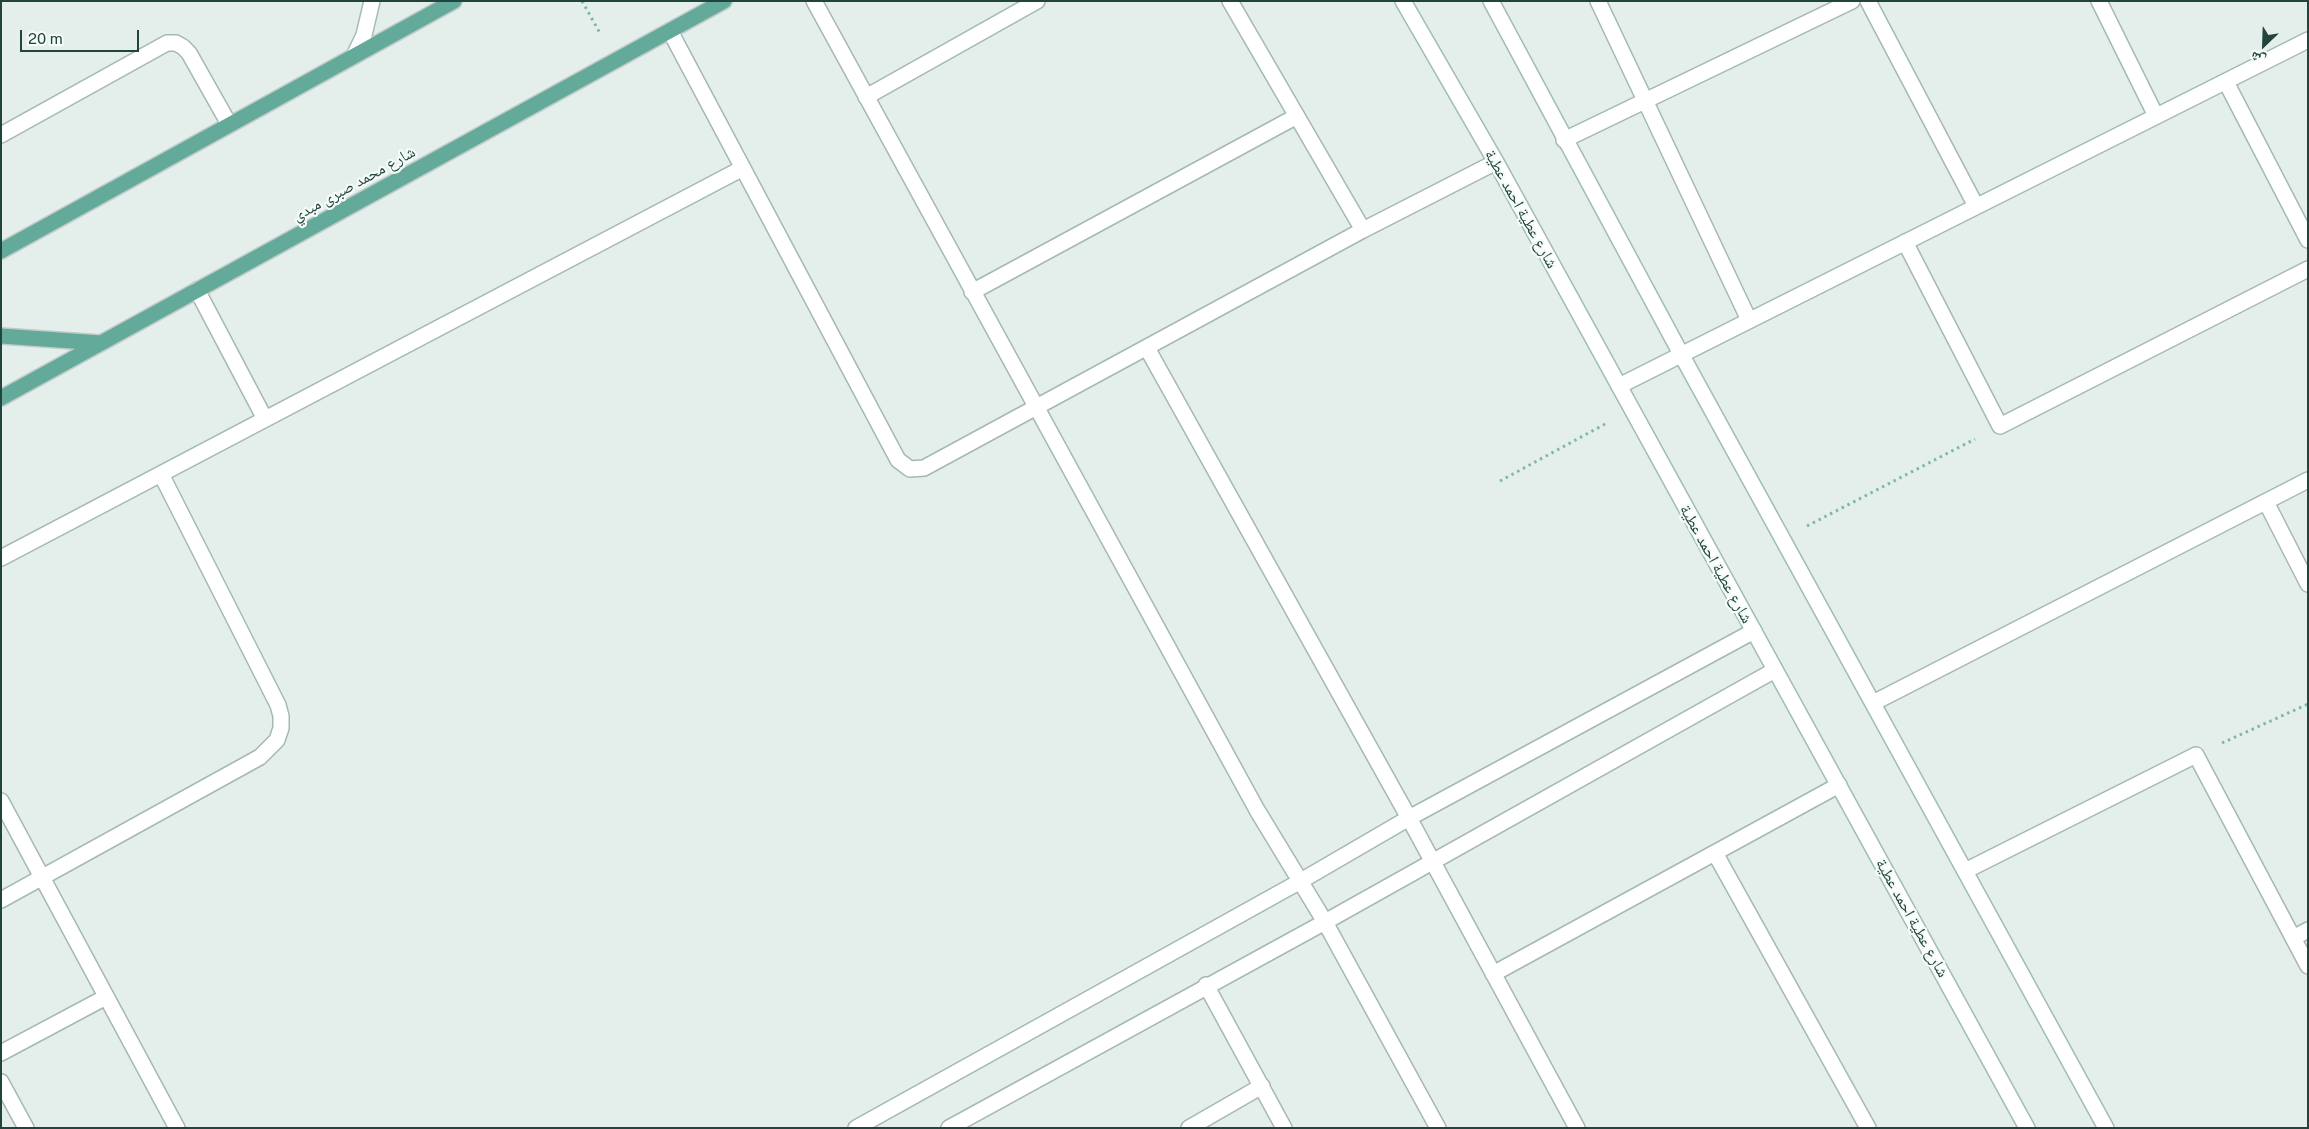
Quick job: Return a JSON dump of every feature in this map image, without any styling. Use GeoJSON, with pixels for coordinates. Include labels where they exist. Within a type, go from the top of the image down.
{"type":"FeatureCollection","features":[{"type":"Feature","properties":{"kind":"main road"},"geometry":{"type":"LineString","coordinates":[[1,251],[454,1]]}},
{"type":"Feature","properties":{"kind":"main road","name":"شارع محمد صبرى مبدي"},"geometry":{"type":"LineString","coordinates":[[1,398],[724,1]]}},
{"type":"Feature","properties":{"kind":"main road"},"geometry":{"type":"LineString","coordinates":[[1,336],[101,342]]}},
{"type":"Feature","properties":{"kind":"street"},"geometry":{"type":"LineString","coordinates":[[354,56],[364,35],[372,1]]}},
{"type":"Feature","properties":{"kind":"street"},"geometry":{"type":"LineString","coordinates":[[814,1],[1257,810],[1325,922],[1438,1128]]}},
{"type":"Feature","properties":{"kind":"street"},"geometry":{"type":"LineString","coordinates":[[866,97],[1036,1]]}},
{"type":"Feature","properties":{"kind":"street"},"geometry":{"type":"LineString","coordinates":[[1230,1],[1362,230]]}},
{"type":"Feature","properties":{"kind":"street","name":"شارع عطية احمد عطية"},"geometry":{"type":"LineString","coordinates":[[1403,1],[1496,162],[2027,1128]]}},
{"type":"Feature","properties":{"kind":"street"},"geometry":{"type":"LineString","coordinates":[[1491,1],[1564,140],[2106,1128]]}},
{"type":"Feature","properties":{"kind":"street"},"geometry":{"type":"LineString","coordinates":[[1598,1],[1749,320]]}},
{"type":"Feature","properties":{"kind":"street"},"geometry":{"type":"LineString","coordinates":[[1564,140],[1852,1]]}},
{"type":"Feature","properties":{"kind":"street"},"geometry":{"type":"LineString","coordinates":[[1868,1],[1976,206]]}},
{"type":"Feature","properties":{"kind":"street"},"geometry":{"type":"LineString","coordinates":[[2099,1],[2156,116]]}},
{"type":"Feature","properties":{"kind":"street"},"geometry":{"type":"LineString","coordinates":[[670,30],[898,460],[903,465],[917,470],[924,468],[1147,348],[1362,230],[1496,162]]}},
{"type":"Feature","properties":{"kind":"street"},"geometry":{"type":"LineString","coordinates":[[1619,386],[2308,40]]}},
{"type":"Feature","properties":{"kind":"street"},"geometry":{"type":"LineString","coordinates":[[1,135],[168,43],[176,43],[183,46],[189,52],[229,124]]}},
{"type":"Feature","properties":{"kind":"street"},"geometry":{"type":"LineString","coordinates":[[2226,82],[2308,240]]}},
{"type":"Feature","properties":{"kind":"street"},"geometry":{"type":"LineString","coordinates":[[972,292],[1297,116]]}},
{"type":"Feature","properties":{"kind":"street"},"geometry":{"type":"LineString","coordinates":[[1,558],[743,168]]}},
{"type":"Feature","properties":{"kind":"street"},"geometry":{"type":"LineString","coordinates":[[1905,242],[2000,426],[2308,269]]}},
{"type":"Feature","properties":{"kind":"street"},"geometry":{"type":"LineString","coordinates":[[197,290],[265,419]]}},
{"type":"Feature","properties":{"kind":"street"},"geometry":{"type":"LineString","coordinates":[[1147,348],[1409,818],[1577,1128]]}},
{"type":"Feature","properties":{"kind":"street"},"geometry":{"type":"LineString","coordinates":[[1,900],[260,757],[277,740],[281,728],[281,716],[278,705],[160,474]]}},
{"type":"Feature","properties":{"kind":"street"},"geometry":{"type":"LineString","coordinates":[[1873,703],[2308,480]]}},
{"type":"Feature","properties":{"kind":"street"},"geometry":{"type":"LineString","coordinates":[[2266,502],[2308,584]]}},
{"type":"Feature","properties":{"kind":"street"},"geometry":{"type":"LineString","coordinates":[[856,1128],[1299,882],[1409,818],[1754,632]]}},
{"type":"Feature","properties":{"kind":"street"},"geometry":{"type":"LineString","coordinates":[[949,1128],[1206,985],[1325,922],[1775,670]]}},
{"type":"Feature","properties":{"kind":"street"},"geometry":{"type":"LineString","coordinates":[[1965,871],[2196,755],[2308,966]]}},
{"type":"Feature","properties":{"kind":"street"},"geometry":{"type":"LineString","coordinates":[[1493,974],[1839,785]]}},
{"type":"Feature","properties":{"kind":"street"},"geometry":{"type":"LineString","coordinates":[[1,801],[177,1128]]}},
{"type":"Feature","properties":{"kind":"street"},"geometry":{"type":"LineString","coordinates":[[1715,853],[1868,1128]]}},
{"type":"Feature","properties":{"kind":"street"},"geometry":{"type":"LineString","coordinates":[[2293,938],[2308,930]]}},
{"type":"Feature","properties":{"kind":"street"},"geometry":{"type":"LineString","coordinates":[[1206,985],[1284,1128]]}},
{"type":"Feature","properties":{"kind":"street"},"geometry":{"type":"LineString","coordinates":[[1,1053],[106,997]]}},
{"type":"Feature","properties":{"kind":"street"},"geometry":{"type":"LineString","coordinates":[[1,1082],[26,1128]]}},
{"type":"Feature","properties":{"kind":"street"},"geometry":{"type":"LineString","coordinates":[[1189,1128],[1262,1086]]}},
{"type":"Feature","properties":{"kind":"path"},"geometry":{"type":"LineString","coordinates":[[582,1],[616,60]]}},
{"type":"Feature","properties":{"kind":"path"},"geometry":{"type":"LineString","coordinates":[[1500,481],[1632,410]]}},
{"type":"Feature","properties":{"kind":"path"},"geometry":{"type":"LineString","coordinates":[[1783,538],[2000,426]]}},
{"type":"Feature","properties":{"kind":"path"},"geometry":{"type":"LineString","coordinates":[[2196,755],[2308,704]]}}]}
